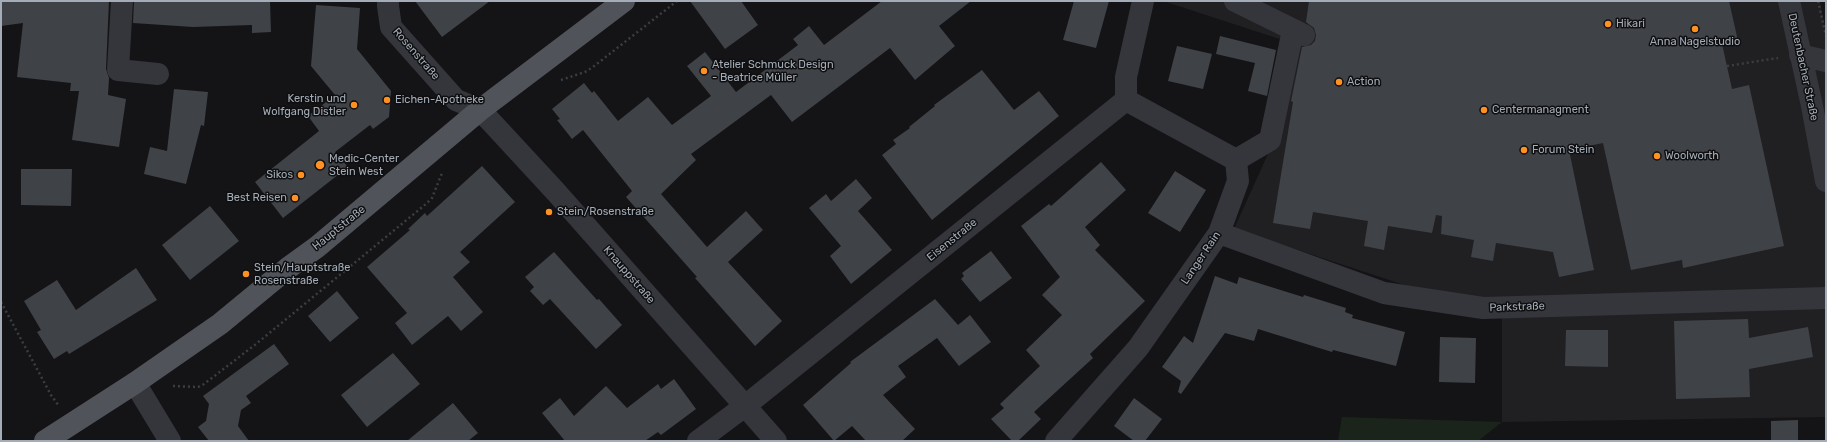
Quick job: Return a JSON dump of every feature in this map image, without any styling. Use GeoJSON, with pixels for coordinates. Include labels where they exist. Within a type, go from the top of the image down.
{"type":"FeatureCollection","features":[{"type":"Feature","properties":{"kind":"main road","name":"Hauptstraße"},"geometry":{"type":"LineString","coordinates":[[44,441],[71,425],[140,392],[288,268],[317,247],[480,110],[624,1]]}},
{"type":"Feature","properties":{"kind":"street"},"geometry":{"type":"LineString","coordinates":[[122,1],[118,70],[158,74]]}},
{"type":"Feature","properties":{"kind":"street","name":"Rosenstraße"},"geometry":{"type":"LineString","coordinates":[[388,1],[391,27],[456,100],[480,110]]}},
{"type":"Feature","properties":{"kind":"street"},"geometry":{"type":"LineString","coordinates":[[1143,1],[1126,77],[1126,100],[1236,160],[1270,140],[1298,33],[1234,1]]}},
{"type":"Feature","properties":{"kind":"street","name":"Deutenbacher Straße"},"geometry":{"type":"LineString","coordinates":[[1789,1],[1812,106],[1826,181]]}},
{"type":"Feature","properties":{"kind":"street"},"geometry":{"type":"LineString","coordinates":[[1800,55],[1826,61]]}},
{"type":"Feature","properties":{"kind":"street","name":"Eisenstraße"},"geometry":{"type":"LineString","coordinates":[[698,441],[745,406],[1126,100]]}},
{"type":"Feature","properties":{"kind":"street","name":"Knauppstraße"},"geometry":{"type":"LineString","coordinates":[[480,110],[556,192],[776,441]]}},
{"type":"Feature","properties":{"kind":"street","name":"Langer Rain"},"geometry":{"type":"LineString","coordinates":[[1056,441],[1138,348],[1219,233],[1238,181],[1236,160]]}},
{"type":"Feature","properties":{"kind":"street","name":"Parkstraße"},"geometry":{"type":"LineString","coordinates":[[1219,233],[1384,293],[1483,308],[1826,298]]}},
{"type":"Feature","properties":{"kind":"street"},"geometry":{"type":"LineString","coordinates":[[140,392],[170,441]]}},
{"type":"Feature","properties":{"kind":"path"},"geometry":{"type":"LineString","coordinates":[[555,83],[585,72],[593,67],[677,1]]}},
{"type":"Feature","properties":{"kind":"path"},"geometry":{"type":"LineString","coordinates":[[1818,1],[1826,36]]}},
{"type":"Feature","properties":{"kind":"path"},"geometry":{"type":"LineString","coordinates":[[1727,66],[1753,62]]}},
{"type":"Feature","properties":{"kind":"path"},"geometry":{"type":"LineString","coordinates":[[140,392],[159,391],[172,386],[198,387],[204,384],[256,344],[426,204],[432,198],[445,166]]}},
{"type":"Feature","properties":{"kind":"path"},"geometry":{"type":"LineString","coordinates":[[1,302],[51,395],[71,425]]}},
{"type":"Feature","properties":{"kind":"shaded area"},"geometry":{"type":"Polygon","coordinates":[[[1163,1],[1820,1],[1826,35],[1826,417],[1502,422],[1502,317],[1234,229],[1277,134],[1298,45],[1163,1]]]}},
{"type":"Feature","properties":{"kind":"shaded area"},"geometry":{"type":"Polygon","coordinates":[[[1342,417],[1502,422],[1478,441],[1338,441],[1342,417]]]}},
{"type":"Feature","properties":{"kind":"building"},"geometry":{"type":"Polygon","coordinates":[[[1,1],[109,1],[106,69],[109,78],[108,95],[126,99],[119,147],[72,140],[79,91],[70,91],[71,83],[17,77],[23,23],[1,26],[1,1]]]}},
{"type":"Feature","properties":{"kind":"building"},"geometry":{"type":"Polygon","coordinates":[[[134,1],[270,1],[271,32],[252,33],[252,25],[193,27],[133,23],[134,1]]]}},
{"type":"Feature","properties":{"kind":"building"},"geometry":{"type":"Polygon","coordinates":[[[415,1],[490,1],[442,37],[415,1]]]}},
{"type":"Feature","properties":{"kind":"building"},"geometry":{"type":"Polygon","coordinates":[[[690,1],[741,1],[758,25],[725,49],[690,1]]]}},
{"type":"Feature","properties":{"kind":"building"},"geometry":{"type":"Polygon","coordinates":[[[882,1],[971,1],[939,26],[955,46],[915,80],[890,48],[792,122],[771,95],[691,154],[696,160],[661,194],[707,247],[746,211],[763,230],[728,262],[782,321],[755,346],[695,278],[697,277],[626,197],[632,191],[583,130],[572,139],[557,120],[560,119],[552,109],[584,83],[592,93],[594,91],[618,121],[648,97],[672,125],[711,96],[687,66],[705,52],[736,92],[798,45],[793,39],[809,26],[824,45],[882,1]]]}},
{"type":"Feature","properties":{"kind":"building"},"geometry":{"type":"Polygon","coordinates":[[[1074,1],[1109,1],[1096,48],[1063,40],[1074,1]]]}},
{"type":"Feature","properties":{"kind":"building","name":"Forum Stein"},"geometry":{"type":"Polygon","coordinates":[[[1309,1],[1729,1],[1738,41],[1722,44],[1732,89],[1749,85],[1784,246],[1683,268],[1682,260],[1631,270],[1603,143],[1569,150],[1594,270],[1559,277],[1553,252],[1496,243],[1493,261],[1471,257],[1474,240],[1441,234],[1442,216],[1436,215],[1432,233],[1388,226],[1384,250],[1364,246],[1368,221],[1313,212],[1310,229],[1273,223],[1293,102],[1291,101],[1302,47],[1311,45],[1315,41],[1316,35],[1314,28],[1306,22],[1309,1]]]}},
{"type":"Feature","properties":{"kind":"building"},"geometry":{"type":"Polygon","coordinates":[[[316,5],[360,8],[357,49],[391,91],[389,117],[373,129],[370,125],[335,152],[348,167],[283,218],[255,182],[319,131],[308,116],[335,95],[311,66],[316,5]]]}},
{"type":"Feature","properties":{"kind":"building"},"geometry":{"type":"Polygon","coordinates":[[[1220,36],[1276,50],[1267,96],[1248,91],[1255,63],[1216,54],[1220,36]]]}},
{"type":"Feature","properties":{"kind":"building"},"geometry":{"type":"Polygon","coordinates":[[[1177,46],[1212,54],[1203,89],[1168,81],[1177,46]]]}},
{"type":"Feature","properties":{"kind":"building"},"geometry":{"type":"Polygon","coordinates":[[[982,70],[1014,110],[1039,91],[1059,116],[932,220],[882,155],[896,144],[893,140],[910,128],[909,127],[935,106],[934,105],[982,70]]]}},
{"type":"Feature","properties":{"kind":"building"},"geometry":{"type":"Polygon","coordinates":[[[174,89],[208,92],[204,126],[201,125],[186,184],[144,174],[150,147],[167,151],[174,89]]]}},
{"type":"Feature","properties":{"kind":"building"},"geometry":{"type":"Polygon","coordinates":[[[1101,162],[1126,190],[1085,227],[1100,245],[1095,250],[1145,301],[1090,354],[1093,358],[1034,412],[1041,419],[1018,441],[1012,441],[991,419],[1004,408],[1000,404],[1040,366],[1026,350],[1062,315],[1042,295],[1060,277],[1021,226],[1049,204],[1051,206],[1101,162]]]}},
{"type":"Feature","properties":{"kind":"building"},"geometry":{"type":"Polygon","coordinates":[[[482,166],[515,202],[460,252],[470,262],[453,277],[483,312],[461,331],[448,316],[412,345],[395,323],[407,313],[367,267],[410,230],[408,229],[425,213],[427,216],[482,166]]]}},
{"type":"Feature","properties":{"kind":"building"},"geometry":{"type":"Polygon","coordinates":[[[21,169],[72,169],[71,206],[21,205],[21,169]]]}},
{"type":"Feature","properties":{"kind":"building"},"geometry":{"type":"Polygon","coordinates":[[[1175,171],[1206,190],[1180,232],[1148,213],[1175,171]]]}},
{"type":"Feature","properties":{"kind":"building"},"geometry":{"type":"Polygon","coordinates":[[[856,179],[872,198],[858,211],[892,250],[851,284],[830,256],[841,246],[809,208],[826,194],[831,201],[856,179]]]}},
{"type":"Feature","properties":{"kind":"building"},"geometry":{"type":"Polygon","coordinates":[[[210,206],[239,241],[190,280],[162,245],[210,206]]]}},
{"type":"Feature","properties":{"kind":"building"},"geometry":{"type":"Polygon","coordinates":[[[991,251],[1012,278],[980,302],[961,279],[964,276],[962,273],[991,251]]]}},
{"type":"Feature","properties":{"kind":"building"},"geometry":{"type":"Polygon","coordinates":[[[554,252],[597,300],[599,299],[622,325],[596,349],[550,299],[543,305],[530,291],[534,287],[525,277],[554,252]]]}},
{"type":"Feature","properties":{"kind":"building"},"geometry":{"type":"Polygon","coordinates":[[[136,268],[157,300],[69,354],[67,351],[54,359],[37,332],[41,330],[24,301],[57,280],[76,310],[136,268]]]}},
{"type":"Feature","properties":{"kind":"building"},"geometry":{"type":"Polygon","coordinates":[[[1215,276],[1237,284],[1239,277],[1303,297],[1304,295],[1346,308],[1345,312],[1353,315],[1352,318],[1405,332],[1396,366],[1333,350],[1332,352],[1258,329],[1254,341],[1225,333],[1181,394],[1178,392],[1181,381],[1162,367],[1184,336],[1193,343],[1215,276]]]}},
{"type":"Feature","properties":{"kind":"building"},"geometry":{"type":"Polygon","coordinates":[[[337,291],[359,318],[330,342],[308,316],[337,291]]]}},
{"type":"Feature","properties":{"kind":"building"},"geometry":{"type":"Polygon","coordinates":[[[935,299],[958,325],[970,315],[991,342],[959,366],[937,338],[898,366],[906,377],[883,395],[915,429],[902,441],[866,441],[852,426],[834,441],[803,405],[851,363],[850,362],[935,299]]]}},
{"type":"Feature","properties":{"kind":"building"},"geometry":{"type":"Polygon","coordinates":[[[1748,319],[1749,338],[1808,327],[1813,357],[1749,369],[1750,397],[1676,399],[1674,321],[1748,319]]]}},
{"type":"Feature","properties":{"kind":"building"},"geometry":{"type":"Polygon","coordinates":[[[1566,330],[1608,330],[1608,367],[1565,366],[1566,330]]]}},
{"type":"Feature","properties":{"kind":"building"},"geometry":{"type":"Polygon","coordinates":[[[1440,337],[1476,338],[1475,383],[1439,382],[1440,337]]]}},
{"type":"Feature","properties":{"kind":"building"},"geometry":{"type":"Polygon","coordinates":[[[274,344],[289,364],[246,396],[251,403],[241,410],[238,426],[249,441],[209,441],[198,427],[206,421],[209,404],[203,396],[274,344]]]}},
{"type":"Feature","properties":{"kind":"building"},"geometry":{"type":"Polygon","coordinates":[[[393,353],[420,384],[367,427],[341,395],[393,353]]]}},
{"type":"Feature","properties":{"kind":"building"},"geometry":{"type":"Polygon","coordinates":[[[674,379],[696,409],[661,435],[658,432],[645,441],[565,441],[542,413],[560,398],[574,416],[606,386],[627,408],[658,384],[661,389],[674,379]]]}},
{"type":"Feature","properties":{"kind":"building"},"geometry":{"type":"Polygon","coordinates":[[[1134,398],[1162,419],[1145,441],[1134,441],[1114,426],[1134,398]]]}},
{"type":"Feature","properties":{"kind":"building"},"geometry":{"type":"Polygon","coordinates":[[[453,403],[478,433],[468,441],[407,441],[453,403]]]}},
{"type":"Feature","properties":{"kind":"building"},"geometry":{"type":"Polygon","coordinates":[[[1798,420],[1798,440],[1771,440],[1771,421],[1798,420]]]}},
{"type":"Feature","properties":{"kind":"place","name":"Hikari"},"geometry":{"type":"Point","coordinates":[1608,24]}},
{"type":"Feature","properties":{"kind":"place","name":"Anna Nagelstudio"},"geometry":{"type":"Point","coordinates":[1695,29]}},
{"type":"Feature","properties":{"kind":"place","name":"Atelier Schmuck Design - Beatrice Müller"},"geometry":{"type":"Point","coordinates":[704,71]}},
{"type":"Feature","properties":{"kind":"place","name":"Action"},"geometry":{"type":"Point","coordinates":[1339,82]}},
{"type":"Feature","properties":{"kind":"place","name":"Eichen-Apotheke"},"geometry":{"type":"Point","coordinates":[387,100]}},
{"type":"Feature","properties":{"kind":"place","name":"Kerstin und Wolfgang Distler"},"geometry":{"type":"Point","coordinates":[354,105]}},
{"type":"Feature","properties":{"kind":"place","name":"Centermanagment"},"geometry":{"type":"Point","coordinates":[1484,110]}},
{"type":"Feature","properties":{"kind":"place","name":"Forum Stein"},"geometry":{"type":"Point","coordinates":[1524,150]}},
{"type":"Feature","properties":{"kind":"place","name":"Woolworth"},"geometry":{"type":"Point","coordinates":[1657,156]}},
{"type":"Feature","properties":{"kind":"place","name":"Medic-Center Stein West"},"geometry":{"type":"Point","coordinates":[320,165]}},
{"type":"Feature","properties":{"kind":"place","name":"Sikos"},"geometry":{"type":"Point","coordinates":[301,175]}},
{"type":"Feature","properties":{"kind":"place","name":"Best Reisen"},"geometry":{"type":"Point","coordinates":[295,198]}},
{"type":"Feature","properties":{"kind":"place","name":"Stein/Rosenstraße"},"geometry":{"type":"Point","coordinates":[549,212]}},
{"type":"Feature","properties":{"kind":"place","name":"Stein/Hauptstraße Rosenstraße"},"geometry":{"type":"Point","coordinates":[246,274]}}]}
